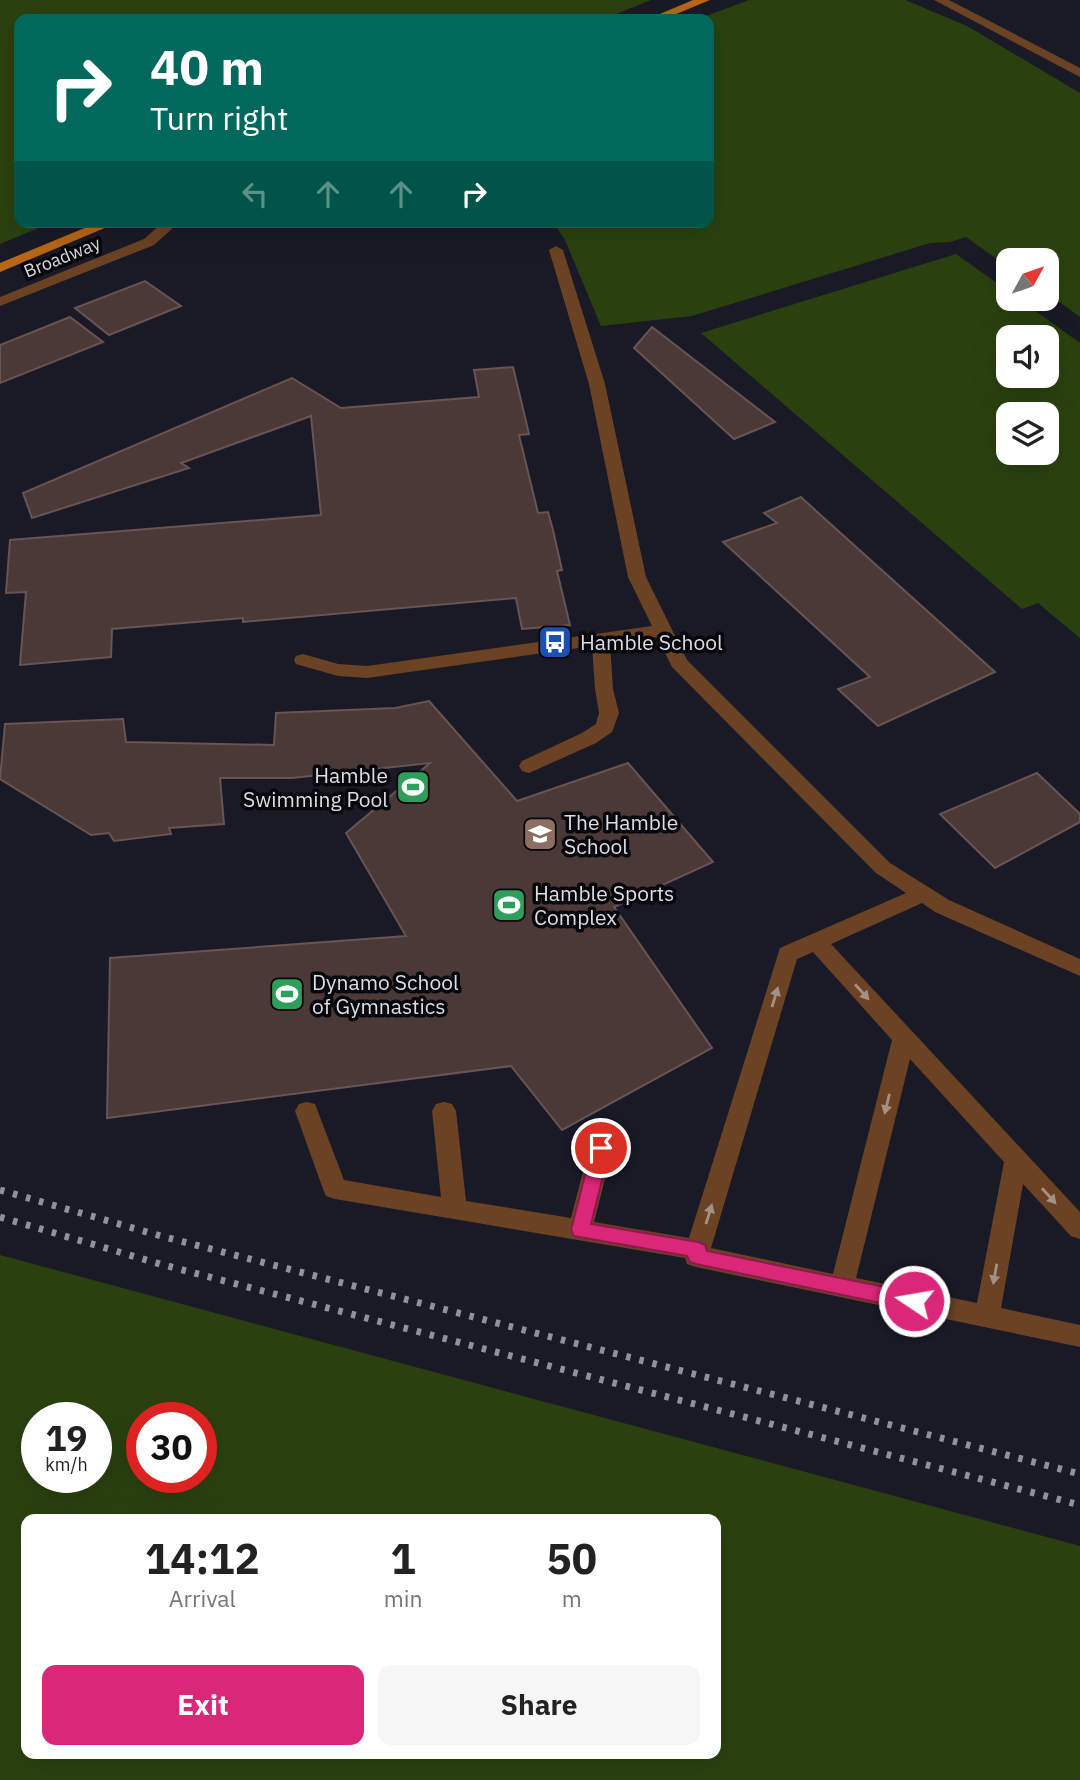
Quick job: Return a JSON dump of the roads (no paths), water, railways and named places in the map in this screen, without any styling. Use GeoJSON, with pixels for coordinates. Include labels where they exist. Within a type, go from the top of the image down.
{"type":"FeatureCollection","features":[{"type":"Feature","properties":{"kind":"main road"},"geometry":{"type":"LineString","coordinates":[[667,14],[704,0]]}},
{"type":"Feature","properties":{"kind":"main road"},"geometry":{"type":"LineString","coordinates":[[0,268],[97,228]]}},
{"type":"Feature","properties":{"kind":"street"},"geometry":{"type":"LineString","coordinates":[[940,0],[1080,73]]}},
{"type":"Feature","properties":{"kind":"street","name":"Broadway"},"geometry":{"type":"LineString","coordinates":[[0,302],[149,243],[166,228]]}},
{"type":"Feature","properties":{"kind":"street"},"geometry":{"type":"LineString","coordinates":[[556,250],[597,384],[637,577],[679,663],[883,868],[942,906],[1080,968]]}},
{"type":"Feature","properties":{"kind":"street"},"geometry":{"type":"LineString","coordinates":[[303,660],[338,670],[367,672],[663,631]]}},
{"type":"Feature","properties":{"kind":"street"},"geometry":{"type":"LineString","coordinates":[[529,766],[589,738],[605,727],[609,713],[604,689],[601,639]]}},
{"type":"Feature","properties":{"kind":"street"},"geometry":{"type":"LineString","coordinates":[[923,894],[788,954],[696,1256],[1080,1336]]}},
{"type":"Feature","properties":{"kind":"street"},"geometry":{"type":"LineString","coordinates":[[816,942],[1080,1229]]}},
{"type":"Feature","properties":{"kind":"street"},"geometry":{"type":"LineString","coordinates":[[842,1286],[904,1038]]}},
{"type":"Feature","properties":{"kind":"street"},"geometry":{"type":"LineString","coordinates":[[307,1111],[335,1189],[698,1250]]}},
{"type":"Feature","properties":{"kind":"street"},"geometry":{"type":"LineString","coordinates":[[444,1111],[455,1210]]}},
{"type":"Feature","properties":{"kind":"street"},"geometry":{"type":"LineString","coordinates":[[580,1230],[601,1148]]}},
{"type":"Feature","properties":{"kind":"street"},"geometry":{"type":"LineString","coordinates":[[987,1317],[1016,1159]]}},
{"type":"Feature","properties":{"kind":"railway"},"geometry":{"type":"LineString","coordinates":[[0,1190],[161,1236],[1080,1474]]}},
{"type":"Feature","properties":{"kind":"railway"},"geometry":{"type":"LineString","coordinates":[[0,1217],[160,1264],[1080,1505]]}},
{"type":"Feature","properties":{"kind":"place","name":"Hamble School"},"geometry":{"type":"Point","coordinates":[555,642]}},
{"type":"Feature","properties":{"kind":"place","name":"Hamble Swimming Pool"},"geometry":{"type":"Point","coordinates":[413,787]}},
{"type":"Feature","properties":{"kind":"place","name":"The Hamble School"},"geometry":{"type":"Point","coordinates":[540,834]}},
{"type":"Feature","properties":{"kind":"place","name":"Hamble Sports Complex"},"geometry":{"type":"Point","coordinates":[509,905]}},
{"type":"Feature","properties":{"kind":"place","name":"Dynamo School of Gymnastics"},"geometry":{"type":"Point","coordinates":[287,994]}}]}
